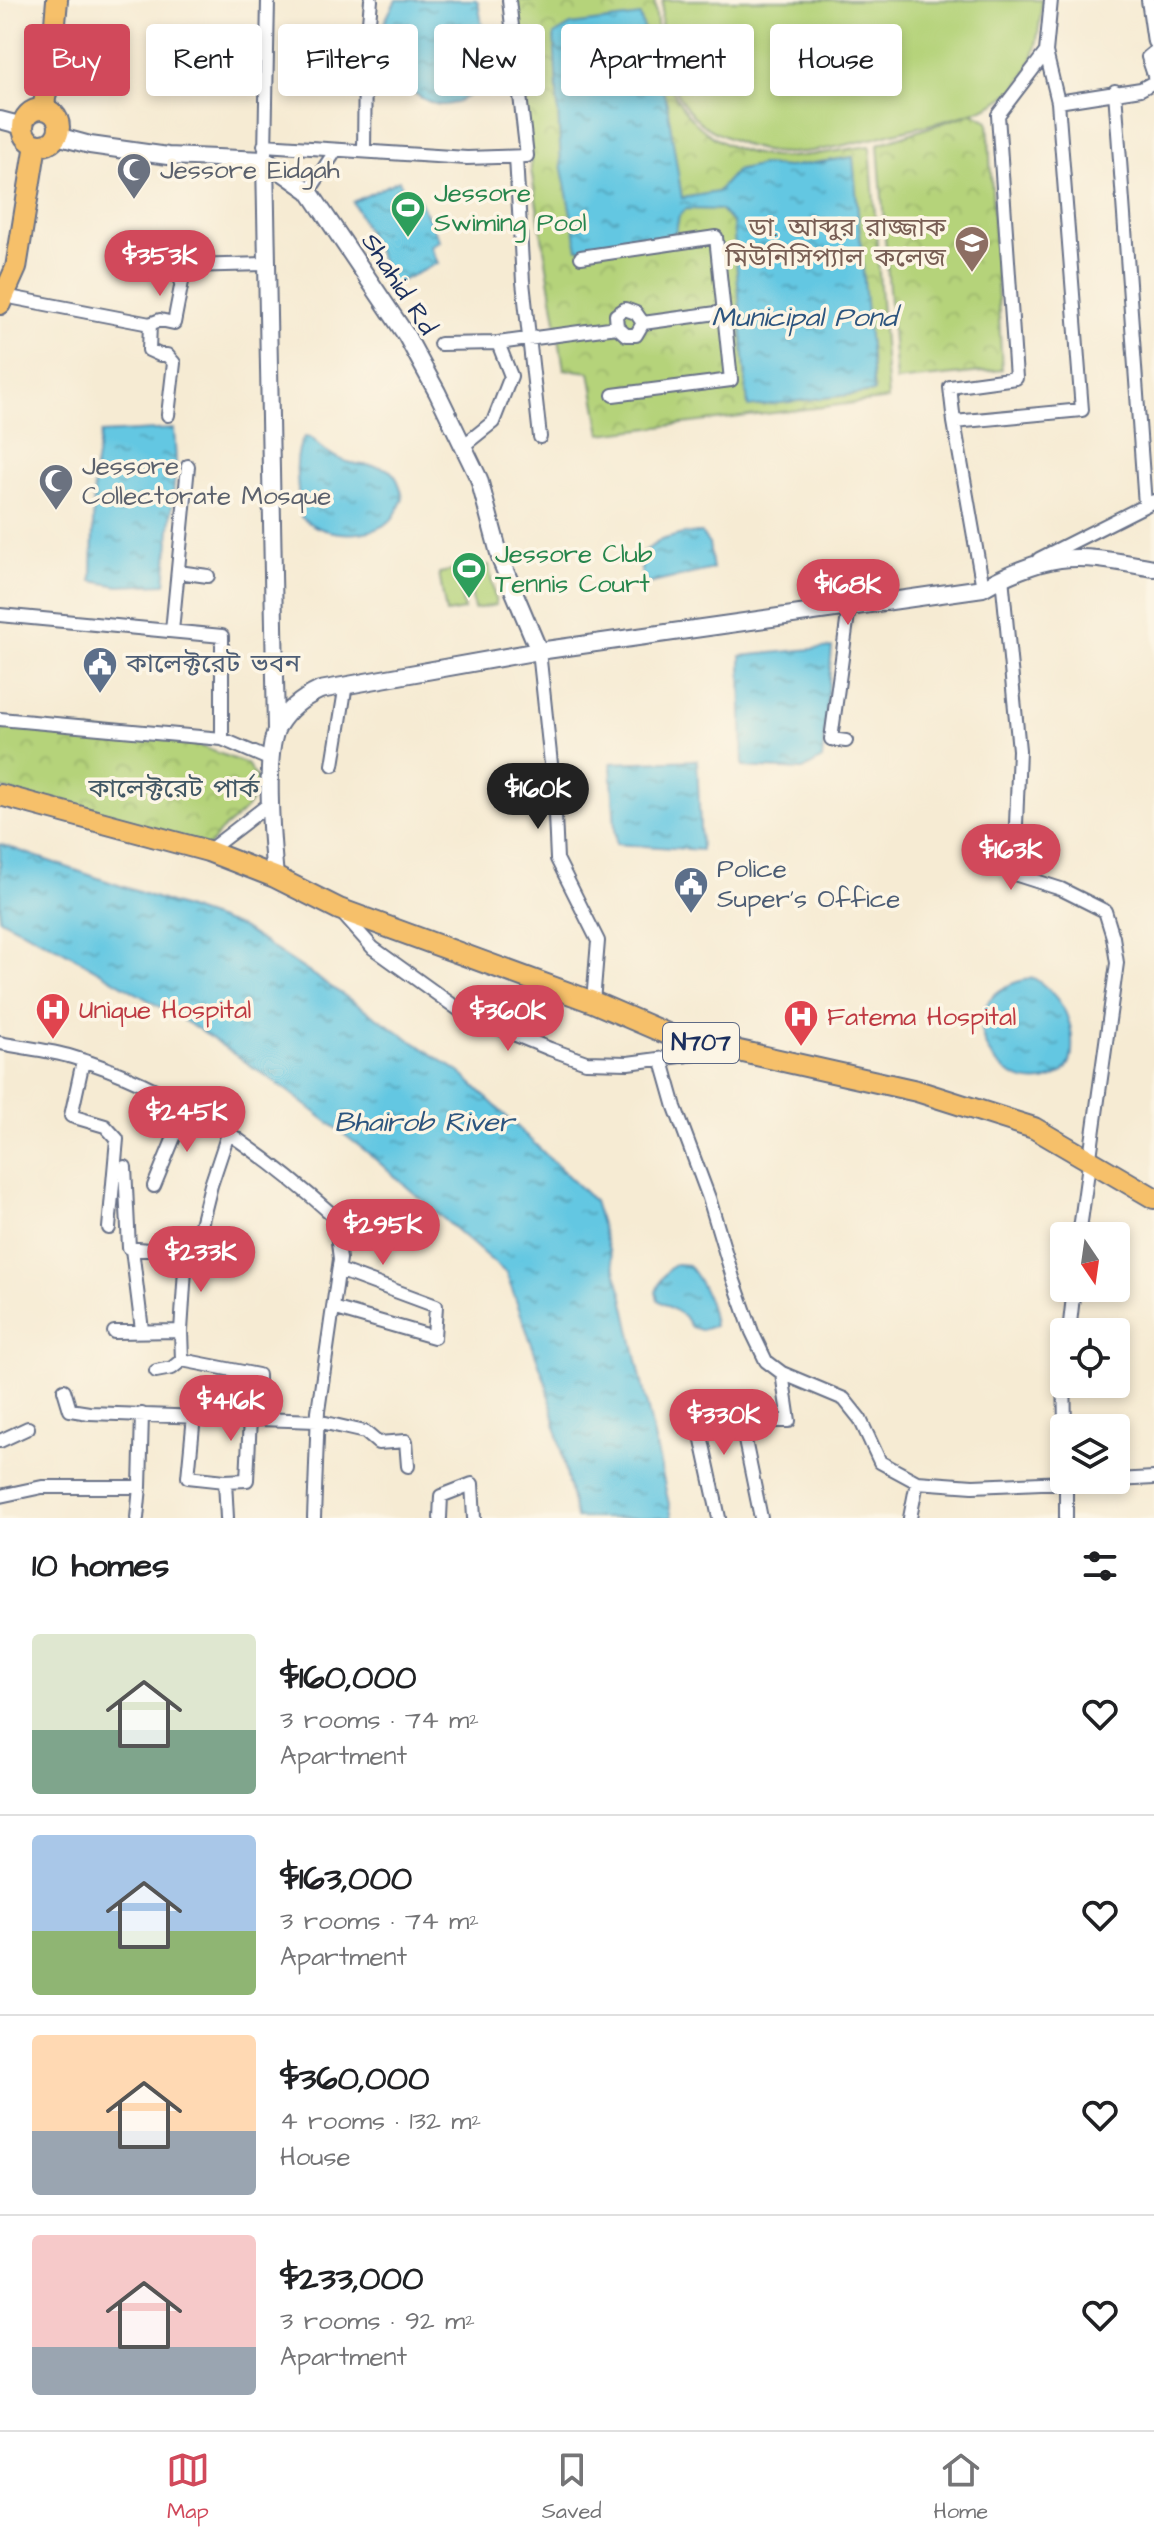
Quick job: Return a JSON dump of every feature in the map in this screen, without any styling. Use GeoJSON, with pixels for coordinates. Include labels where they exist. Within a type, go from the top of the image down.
{"type":"FeatureCollection","features":[{"type":"Feature","properties":{"kind":"highway"},"geometry":{"type":"LineString","coordinates":[[43,108],[51,69],[57,0]]}},
{"type":"Feature","properties":{"kind":"highway"},"geometry":{"type":"LineString","coordinates":[[43,108],[58,119],[57,136],[47,144],[36,144],[26,137],[24,120],[32,111],[43,108]]}},
{"type":"Feature","properties":{"kind":"highway"},"geometry":{"type":"LineString","coordinates":[[2,300],[16,268],[36,144]]}},
{"type":"Feature","properties":{"kind":"highway","name":"N707"},"geometry":{"type":"LineString","coordinates":[[0,795],[208,851],[275,877],[339,909],[593,1002],[672,1036],[917,1091],[1034,1128],[1154,1198]]}},
{"type":"Feature","properties":{"kind":"highway","name":"N707"},"geometry":{"type":"LineString","coordinates":[[0,809],[154,850],[252,868]]}},
{"type":"Feature","properties":{"kind":"street"},"geometry":{"type":"LineString","coordinates":[[268,0],[265,153],[276,729],[269,804],[275,877]]}},
{"type":"Feature","properties":{"kind":"street"},"geometry":{"type":"LineString","coordinates":[[364,151],[365,65],[371,0]]}},
{"type":"Feature","properties":{"kind":"street"},"geometry":{"type":"LineString","coordinates":[[57,136],[90,145],[168,156],[336,150],[467,158],[527,156],[509,0]]}},
{"type":"Feature","properties":{"kind":"street"},"geometry":{"type":"LineString","coordinates":[[954,422],[1082,410],[1058,102],[1046,52],[1051,0]]}},
{"type":"Feature","properties":{"kind":"street"},"geometry":{"type":"LineString","coordinates":[[1148,0],[1154,42]]}},
{"type":"Feature","properties":{"kind":"street"},"geometry":{"type":"LineString","coordinates":[[983,588],[950,387],[1016,378],[998,115],[1046,52]]}},
{"type":"Feature","properties":{"kind":"street"},"geometry":{"type":"LineString","coordinates":[[1154,52],[1148,57],[1154,75]]}},
{"type":"Feature","properties":{"kind":"street"},"geometry":{"type":"LineString","coordinates":[[1058,102],[1141,89],[1154,82]]}},
{"type":"Feature","properties":{"kind":"street"},"geometry":{"type":"LineString","coordinates":[[276,729],[302,699],[320,690],[346,684],[539,651],[983,588],[1150,503],[1115,91]]}},
{"type":"Feature","properties":{"kind":"street"},"geometry":{"type":"LineString","coordinates":[[0,120],[23,126]]}},
{"type":"Feature","properties":{"kind":"street"},"geometry":{"type":"LineString","coordinates":[[309,191],[336,150]]}},
{"type":"Feature","properties":{"kind":"street","name":"Shahid Rd"},"geometry":{"type":"LineString","coordinates":[[265,153],[309,191],[406,335],[479,479],[501,561],[539,651]]}},
{"type":"Feature","properties":{"kind":"street"},"geometry":{"type":"LineString","coordinates":[[516,157],[523,282],[540,437]]}},
{"type":"Feature","properties":{"kind":"street"},"geometry":{"type":"LineString","coordinates":[[581,257],[716,237],[731,380],[613,395]]}},
{"type":"Feature","properties":{"kind":"street"},"geometry":{"type":"LineString","coordinates":[[2,300],[150,324],[160,320],[174,323],[185,266],[267,264]]}},
{"type":"Feature","properties":{"kind":"street"},"geometry":{"type":"LineString","coordinates":[[625,309],[636,313],[643,323],[636,335],[626,335],[617,327],[616,315],[625,309]]}},
{"type":"Feature","properties":{"kind":"street"},"geometry":{"type":"LineString","coordinates":[[643,323],[724,312]]}},
{"type":"Feature","properties":{"kind":"street"},"geometry":{"type":"LineString","coordinates":[[150,324],[149,350],[167,355],[174,363],[168,415]]}},
{"type":"Feature","properties":{"kind":"street"},"geometry":{"type":"LineString","coordinates":[[440,344],[498,343],[617,327]]}},
{"type":"Feature","properties":{"kind":"street"},"geometry":{"type":"LineString","coordinates":[[463,446],[493,422],[511,376],[498,343]]}},
{"type":"Feature","properties":{"kind":"street"},"geometry":{"type":"LineString","coordinates":[[172,631],[188,466]]}},
{"type":"Feature","properties":{"kind":"street"},"geometry":{"type":"LineString","coordinates":[[1002,577],[1059,559],[1105,560],[1154,568]]}},
{"type":"Feature","properties":{"kind":"street"},"geometry":{"type":"LineString","coordinates":[[178,572],[208,576]]}},
{"type":"Feature","properties":{"kind":"street"},"geometry":{"type":"LineString","coordinates":[[1002,577],[1019,750],[1014,874],[1061,889],[1105,911],[1117,963],[1081,1222]]}},
{"type":"Feature","properties":{"kind":"street"},"geometry":{"type":"LineString","coordinates":[[846,741],[831,739],[849,607]]}},
{"type":"Feature","properties":{"kind":"street"},"geometry":{"type":"LineString","coordinates":[[0,615],[222,636],[222,739]]}},
{"type":"Feature","properties":{"kind":"street"},"geometry":{"type":"LineString","coordinates":[[539,651],[554,792],[557,859],[598,941],[593,1002]]}},
{"type":"Feature","properties":{"kind":"street"},"geometry":{"type":"LineString","coordinates":[[333,765],[346,684]]}},
{"type":"Feature","properties":{"kind":"street"},"geometry":{"type":"LineString","coordinates":[[0,719],[222,739],[271,760]]}},
{"type":"Feature","properties":{"kind":"street"},"geometry":{"type":"LineString","coordinates":[[208,851],[269,804]]}},
{"type":"Feature","properties":{"kind":"street"},"geometry":{"type":"LineString","coordinates":[[339,909],[373,948],[465,1014],[514,1036],[586,1062],[662,1061],[728,1050]]}},
{"type":"Feature","properties":{"kind":"street"},"geometry":{"type":"LineString","coordinates":[[0,1043],[83,1061],[138,1082],[260,1154],[335,1217],[340,1259],[317,1421],[314,1518]]}},
{"type":"Feature","properties":{"kind":"street"},"geometry":{"type":"LineString","coordinates":[[83,1061],[71,1116],[105,1126],[117,1139],[109,1228]]}},
{"type":"Feature","properties":{"kind":"street"},"geometry":{"type":"LineString","coordinates":[[662,1061],[752,1332],[766,1361],[782,1373],[844,1399],[860,1419],[880,1462],[917,1482],[973,1486],[1050,1483]]}},
{"type":"Feature","properties":{"kind":"street"},"geometry":{"type":"LineString","coordinates":[[154,1186],[186,1108]]}},
{"type":"Feature","properties":{"kind":"street"},"geometry":{"type":"LineString","coordinates":[[182,1360],[186,1254],[196,1245],[228,1134]]}},
{"type":"Feature","properties":{"kind":"street"},"geometry":{"type":"LineString","coordinates":[[125,1167],[129,1248],[132,1249],[142,1330]]}},
{"type":"Feature","properties":{"kind":"street"},"geometry":{"type":"LineString","coordinates":[[132,1249],[186,1254]]}},
{"type":"Feature","properties":{"kind":"street"},"geometry":{"type":"LineString","coordinates":[[333,1308],[434,1337],[436,1306],[339,1270]]}},
{"type":"Feature","properties":{"kind":"street"},"geometry":{"type":"LineString","coordinates":[[114,1332],[181,1331]]}},
{"type":"Feature","properties":{"kind":"street"},"geometry":{"type":"LineString","coordinates":[[156,1371],[172,1368],[182,1360],[258,1375],[247,1480],[188,1477],[194,1416]]}},
{"type":"Feature","properties":{"kind":"street"},"geometry":{"type":"LineString","coordinates":[[761,1518],[741,1421],[789,1421],[782,1373]]}},
{"type":"Feature","properties":{"kind":"street"},"geometry":{"type":"LineString","coordinates":[[64,1390],[70,1410],[317,1421],[365,1432],[378,1443],[406,1441],[408,1466]]}},
{"type":"Feature","properties":{"kind":"street"},"geometry":{"type":"LineString","coordinates":[[694,1403],[719,1518]]}},
{"type":"Feature","properties":{"kind":"street"},"geometry":{"type":"LineString","coordinates":[[137,1518],[142,1414]]}},
{"type":"Feature","properties":{"kind":"street"},"geometry":{"type":"LineString","coordinates":[[0,1441],[28,1428]]}},
{"type":"Feature","properties":{"kind":"street"},"geometry":{"type":"LineString","coordinates":[[1130,1479],[1154,1478]]}},
{"type":"Feature","properties":{"kind":"street"},"geometry":{"type":"LineString","coordinates":[[225,1481],[227,1518]]}},
{"type":"Feature","properties":{"kind":"street"},"geometry":{"type":"LineString","coordinates":[[910,1518],[917,1482]]}},
{"type":"Feature","properties":{"kind":"street"},"geometry":{"type":"LineString","coordinates":[[440,1518],[441,1496],[472,1484],[474,1518]]}},
{"type":"Feature","properties":{"kind":"street"},"geometry":{"type":"LineString","coordinates":[[1,1492],[42,1487],[140,1487]]}},
{"type":"Feature","properties":{"kind":"street"},"geometry":{"type":"LineString","coordinates":[[1066,1494],[1066,1518]]}},
{"type":"Feature","properties":{"kind":"green space"},"geometry":{"type":"Polygon","coordinates":[[[516,0],[654,0],[657,24],[561,24],[561,96],[676,96],[694,121],[708,133],[723,143],[758,155],[789,157],[870,146],[888,399],[601,434],[590,372],[564,369],[531,170],[524,96],[545,96],[545,24],[518,24],[516,0]]]}},
{"type":"Feature","properties":{"kind":"green space"},"geometry":{"type":"Polygon","coordinates":[[[663,0],[1042,0],[1036,46],[1028,68],[1006,96],[981,110],[952,119],[806,152],[761,150],[740,143],[708,128],[692,114],[679,96],[754,96],[754,24],[662,24],[663,0]]]}},
{"type":"Feature","properties":{"kind":"green space"},"geometry":{"type":"Polygon","coordinates":[[[973,113],[988,121],[1002,370],[896,381],[878,144],[973,113]]]}},
{"type":"Feature","properties":{"kind":"green space"},"geometry":{"type":"Polygon","coordinates":[[[489,565],[496,605],[474,609],[467,569],[489,565]]]}},
{"type":"Feature","properties":{"kind":"green space"},"geometry":{"type":"Polygon","coordinates":[[[456,570],[464,610],[446,613],[439,573],[456,570]]]}},
{"type":"Feature","properties":{"kind":"green space","name":"কালেক্টরেট পার্ক"},"geometry":{"type":"Polygon","coordinates":[[[0,723],[163,737],[192,743],[247,764],[258,780],[256,789],[247,808],[207,848],[0,788],[0,723]]]}},
{"type":"Feature","properties":{"kind":"water"},"geometry":{"type":"Polygon","coordinates":[[[396,0],[476,0],[482,24],[434,24],[434,96],[468,96],[440,105],[418,96],[418,24],[384,23],[396,0]]]}},
{"type":"Feature","properties":{"kind":"water","name":"Municipal Pond"},"geometry":{"type":"Polygon","coordinates":[[[640,16],[642,24],[579,24],[640,16]]]}},
{"type":"Feature","properties":{"kind":"water","name":"Municipal Pond"},"geometry":{"type":"Polygon","coordinates":[[[561,31],[561,96],[665,96],[682,198],[717,192],[736,171],[762,165],[788,167],[853,157],[874,392],[748,407],[733,223],[720,210],[686,209],[679,216],[676,231],[658,243],[578,249],[561,164],[554,35],[561,31]]]}},
{"type":"Feature","properties":{"kind":"water"},"geometry":{"type":"Polygon","coordinates":[[[399,180],[408,199],[417,195],[440,241],[430,246],[438,263],[393,285],[353,202],[399,180]]]}},
{"type":"Feature","properties":{"kind":"water"},"geometry":{"type":"Polygon","coordinates":[[[174,429],[176,462],[165,584],[119,586],[92,581],[94,474],[101,433],[174,429]]]}},
{"type":"Feature","properties":{"kind":"water"},"geometry":{"type":"Polygon","coordinates":[[[304,437],[312,438],[338,458],[353,464],[381,467],[394,475],[403,499],[392,519],[369,531],[344,533],[320,528],[301,517],[297,465],[304,437]]]}},
{"type":"Feature","properties":{"kind":"water"},"geometry":{"type":"Polygon","coordinates":[[[701,533],[709,544],[713,569],[643,585],[639,555],[661,540],[701,533]]]}},
{"type":"Feature","properties":{"kind":"water"},"geometry":{"type":"Polygon","coordinates":[[[832,647],[822,759],[803,770],[743,767],[741,656],[832,647]]]}},
{"type":"Feature","properties":{"kind":"water"},"geometry":{"type":"Polygon","coordinates":[[[697,760],[701,850],[616,844],[611,763],[697,760]]]}},
{"type":"Feature","properties":{"kind":"water","name":"Bhairob River"},"geometry":{"type":"Polygon","coordinates":[[[0,844],[242,928],[462,1074],[594,1201],[622,1293],[672,1518],[576,1518],[547,1386],[506,1273],[367,1152],[285,1089],[198,1029],[62,950],[0,919],[0,844]]]}},
{"type":"Feature","properties":{"kind":"water"},"geometry":{"type":"Polygon","coordinates":[[[1034,978],[1049,989],[1065,1011],[1071,1028],[1072,1051],[1068,1067],[1059,1075],[1031,1081],[1012,1075],[995,1061],[985,1043],[981,1023],[987,1004],[1004,988],[1034,978]]]}},
{"type":"Feature","properties":{"kind":"water"},"geometry":{"type":"Polygon","coordinates":[[[676,1264],[688,1265],[698,1279],[706,1294],[714,1326],[701,1330],[691,1327],[684,1316],[658,1300],[656,1292],[661,1280],[676,1264]]]}},
{"type":"Feature","properties":{"kind":"place","name":"Jessore Eidgah"},"geometry":{"type":"Point","coordinates":[134,201]}},
{"type":"Feature","properties":{"kind":"place","name":"Jessore Swiming Pool"},"geometry":{"type":"Point","coordinates":[408,239]}},
{"type":"Feature","properties":{"kind":"place","name":"ডা. আব্দুর রাজ্জাক মিউনিসিপ্যাল কলেজ"},"geometry":{"type":"Point","coordinates":[972,274]}},
{"type":"Feature","properties":{"kind":"place","name":"Jessore Collectorate Mosque"},"geometry":{"type":"Point","coordinates":[56,512]}},
{"type":"Feature","properties":{"kind":"place","name":"Jessore Club Tennis Court"},"geometry":{"type":"Point","coordinates":[469,600]}},
{"type":"Feature","properties":{"kind":"place","name":"কালেক্টরেট ভবন"},"geometry":{"type":"Point","coordinates":[100,695]}},
{"type":"Feature","properties":{"kind":"place","name":"Police Super's Office"},"geometry":{"type":"Point","coordinates":[691,915]}},
{"type":"Feature","properties":{"kind":"place","name":"Unique Hospital"},"geometry":{"type":"Point","coordinates":[53,1041]}},
{"type":"Feature","properties":{"kind":"place","name":"Fatema Hospital"},"geometry":{"type":"Point","coordinates":[801,1048]}}]}
